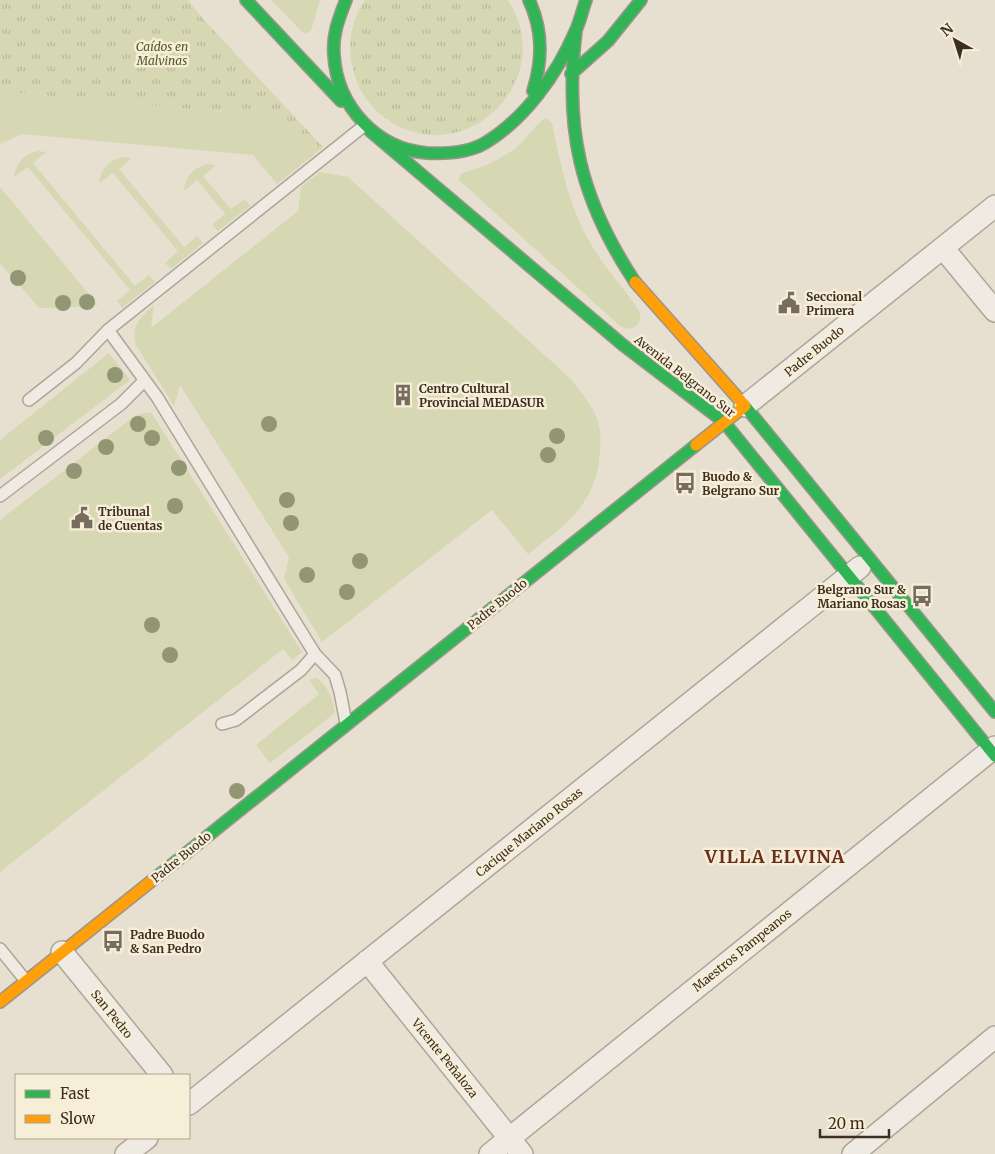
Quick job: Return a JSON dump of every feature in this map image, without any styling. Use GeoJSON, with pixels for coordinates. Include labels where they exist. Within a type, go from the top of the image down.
{"type":"FeatureCollection","features":[{"type":"Feature","properties":{"kind":"main road"},"geometry":{"type":"LineString","coordinates":[[246,0],[364,125],[384,140],[416,152],[433,154],[468,150],[484,143],[506,128],[555,71],[576,31],[586,0]]}},
{"type":"Feature","properties":{"kind":"main road"},"geometry":{"type":"LineString","coordinates":[[346,0],[336,24],[333,58],[340,91],[348,106],[364,125]]}},
{"type":"Feature","properties":{"kind":"main road"},"geometry":{"type":"LineString","coordinates":[[524,108],[538,76],[541,58],[538,24],[529,0]]}},
{"type":"Feature","properties":{"kind":"main road"},"geometry":{"type":"LineString","coordinates":[[571,74],[608,41],[641,0]]}},
{"type":"Feature","properties":{"kind":"main road","name":"Avenida Belgrano Sur"},"geometry":{"type":"LineString","coordinates":[[538,24],[572,120]]}},
{"type":"Feature","properties":{"kind":"main road","name":"Avenida Belgrano Sur"},"geometry":{"type":"LineString","coordinates":[[576,31],[571,74],[572,120],[577,151],[586,188],[605,232],[619,258],[652,303],[745,406],[995,712]]}},
{"type":"Feature","properties":{"kind":"main road","name":"Avenida Belgrano Sur"},"geometry":{"type":"LineString","coordinates":[[364,125],[622,345],[724,422],[993,751]]}},
{"type":"Feature","properties":{"kind":"main road","name":"Padre Buodo"},"geometry":{"type":"LineString","coordinates":[[0,1002],[745,406]]}},
{"type":"Feature","properties":{"kind":"street","name":"Padre Buodo"},"geometry":{"type":"LineString","coordinates":[[745,406],[995,206]]}},
{"type":"Feature","properties":{"kind":"street"},"geometry":{"type":"LineString","coordinates":[[943,248],[995,311]]}},
{"type":"Feature","properties":{"kind":"street","name":"Cacique Mariano Rosas"},"geometry":{"type":"LineString","coordinates":[[190,1103],[870,559]]}},
{"type":"Feature","properties":{"kind":"street","name":"Maestros Pampeanos"},"geometry":{"type":"LineString","coordinates":[[490,1154],[516,1146],[993,751]]}},
{"type":"Feature","properties":{"kind":"street","name":"San Pedro"},"geometry":{"type":"LineString","coordinates":[[62,952],[161,1074]]}},
{"type":"Feature","properties":{"kind":"street","name":"Vicente Peñaloza"},"geometry":{"type":"LineString","coordinates":[[367,961],[516,1146]]}},
{"type":"Feature","properties":{"kind":"street"},"geometry":{"type":"LineString","coordinates":[[853,1154],[995,1037]]}},
{"type":"Feature","properties":{"kind":"street"},"geometry":{"type":"LineString","coordinates":[[126,1154],[145,1139]]}},
{"type":"Feature","properties":{"kind":"lane"},"geometry":{"type":"LineString","coordinates":[[29,400],[76,363],[108,330],[364,125]]}},
{"type":"Feature","properties":{"kind":"lane"},"geometry":{"type":"LineString","coordinates":[[108,330],[157,397],[315,654],[335,675],[346,725]]}},
{"type":"Feature","properties":{"kind":"lane"},"geometry":{"type":"LineString","coordinates":[[0,496],[121,404],[144,381]]}},
{"type":"Feature","properties":{"kind":"lane"},"geometry":{"type":"LineString","coordinates":[[222,724],[236,720],[301,670],[315,654]]}},
{"type":"Feature","properties":{"kind":"lane"},"geometry":{"type":"LineString","coordinates":[[0,949],[26,981]]}},
{"type":"Feature","properties":{"kind":"green space","name":"Caídos en Malvinas"},"geometry":{"type":"Polygon","coordinates":[[[0,0],[188,0],[204,20],[323,147],[311,157],[276,117],[0,91],[0,0]]]}},
{"type":"Feature","properties":{"kind":"green space"},"geometry":{"type":"Polygon","coordinates":[[[271,0],[320,0],[311,31],[302,32],[271,0]]]}},
{"type":"Feature","properties":{"kind":"green space"},"geometry":{"type":"Polygon","coordinates":[[[365,0],[508,0],[521,32],[521,62],[511,90],[493,113],[468,128],[440,135],[410,131],[380,114],[367,100],[360,88],[351,60],[350,42],[353,25],[365,0]]]}},
{"type":"Feature","properties":{"kind":"green space"},"geometry":{"type":"Polygon","coordinates":[[[0,91],[276,117],[311,157],[277,184],[253,155],[22,134],[0,144],[0,91]]]}},
{"type":"Feature","properties":{"kind":"green space"},"geometry":{"type":"Polygon","coordinates":[[[546,118],[552,123],[568,189],[586,236],[600,259],[640,313],[639,322],[635,327],[628,329],[620,326],[459,180],[460,175],[463,173],[506,155],[546,118]]]}},
{"type":"Feature","properties":{"kind":"green space"},"geometry":{"type":"Polygon","coordinates":[[[38,151],[46,152],[33,163],[135,286],[149,275],[155,282],[122,308],[117,301],[130,290],[28,167],[14,177],[19,163],[29,154],[38,151]]]}},
{"type":"Feature","properties":{"kind":"green space"},"geometry":{"type":"Polygon","coordinates":[[[124,157],[132,158],[119,169],[184,247],[197,236],[203,243],[171,269],[165,263],[178,251],[113,173],[99,183],[104,169],[114,160],[124,157]]]}},
{"type":"Feature","properties":{"kind":"green space"},"geometry":{"type":"Polygon","coordinates":[[[208,164],[216,165],[203,176],[231,209],[245,199],[250,206],[218,231],[212,225],[225,214],[197,180],[184,191],[186,181],[191,173],[208,164]]]}},
{"type":"Feature","properties":{"kind":"green space"},"geometry":{"type":"Polygon","coordinates":[[[320,172],[348,177],[571,379],[597,418],[600,443],[598,470],[586,499],[566,523],[528,554],[492,510],[322,642],[284,579],[289,557],[180,385],[174,406],[136,345],[134,333],[138,322],[154,305],[151,328],[298,211],[301,187],[320,172]]]}},
{"type":"Feature","properties":{"kind":"green space"},"geometry":{"type":"Polygon","coordinates":[[[0,187],[98,305],[39,308],[0,263],[0,187]]]}},
{"type":"Feature","properties":{"kind":"green space"},"geometry":{"type":"Polygon","coordinates":[[[109,353],[130,380],[0,479],[0,440],[109,353]]]}},
{"type":"Feature","properties":{"kind":"green space"},"geometry":{"type":"Polygon","coordinates":[[[151,412],[302,652],[292,660],[283,649],[0,872],[0,520],[136,415],[151,412]]]}},
{"type":"Feature","properties":{"kind":"green space"},"geometry":{"type":"Polygon","coordinates":[[[316,678],[320,680],[329,693],[335,713],[270,763],[256,745],[319,694],[309,680],[316,678]]]}},
{"type":"Feature","properties":{"kind":"traffic: fast"},"geometry":{"type":"LineString","coordinates":[[246,0],[341,101]]}},
{"type":"Feature","properties":{"kind":"traffic: fast"},"geometry":{"type":"LineString","coordinates":[[346,0],[335,34],[334,55],[337,74],[351,107],[362,122],[376,134],[408,150],[427,153],[449,153],[471,149],[485,143],[513,121],[538,94],[559,64],[577,28],[586,0]]}},
{"type":"Feature","properties":{"kind":"traffic: fast"},"geometry":{"type":"LineString","coordinates":[[529,0],[537,22],[540,45],[539,68],[533,91]]}},
{"type":"Feature","properties":{"kind":"traffic: fast"},"geometry":{"type":"LineString","coordinates":[[571,74],[608,41],[641,0]]}},
{"type":"Feature","properties":{"kind":"traffic: fast"},"geometry":{"type":"LineString","coordinates":[[576,31],[572,100],[580,162],[601,222],[635,282]]}},
{"type":"Feature","properties":{"kind":"traffic: fast"},"geometry":{"type":"LineString","coordinates":[[370,131],[623,345],[724,422]]}},
{"type":"Feature","properties":{"kind":"traffic: fast"},"geometry":{"type":"LineString","coordinates":[[745,406],[995,712]]}},
{"type":"Feature","properties":{"kind":"traffic: fast"},"geometry":{"type":"LineString","coordinates":[[724,422],[995,756]]}},
{"type":"Feature","properties":{"kind":"traffic: fast"},"geometry":{"type":"LineString","coordinates":[[154,879],[696,445]]}},
{"type":"Feature","properties":{"kind":"traffic: slow"},"geometry":{"type":"LineString","coordinates":[[635,282],[745,406],[696,445]]}},
{"type":"Feature","properties":{"kind":"traffic: slow"},"geometry":{"type":"LineString","coordinates":[[0,1002],[154,879]]}},
{"type":"Feature","properties":{"kind":"place","name":"Seccional Primera"},"geometry":{"type":"Point","coordinates":[789,303]}},
{"type":"Feature","properties":{"kind":"place","name":"Centro Cultural Provincial MEDASUR"},"geometry":{"type":"Point","coordinates":[403,395]}},
{"type":"Feature","properties":{"kind":"place","name":"Buodo & Belgrano Sur"},"geometry":{"type":"Point","coordinates":[685,483]}},
{"type":"Feature","properties":{"kind":"place","name":"Tribunal de Cuentas"},"geometry":{"type":"Point","coordinates":[82,518]}},
{"type":"Feature","properties":{"kind":"place","name":"Belgrano Sur & Mariano Rosas"},"geometry":{"type":"Point","coordinates":[922,596]}},
{"type":"Feature","properties":{"kind":"place","name":"Padre Buodo & San Pedro"},"geometry":{"type":"Point","coordinates":[113,941]}},
{"type":"Feature","properties":{"kind":"district","name":"VILLA ELVINA"},"geometry":{"type":"Point","coordinates":[775,856]}}]}
